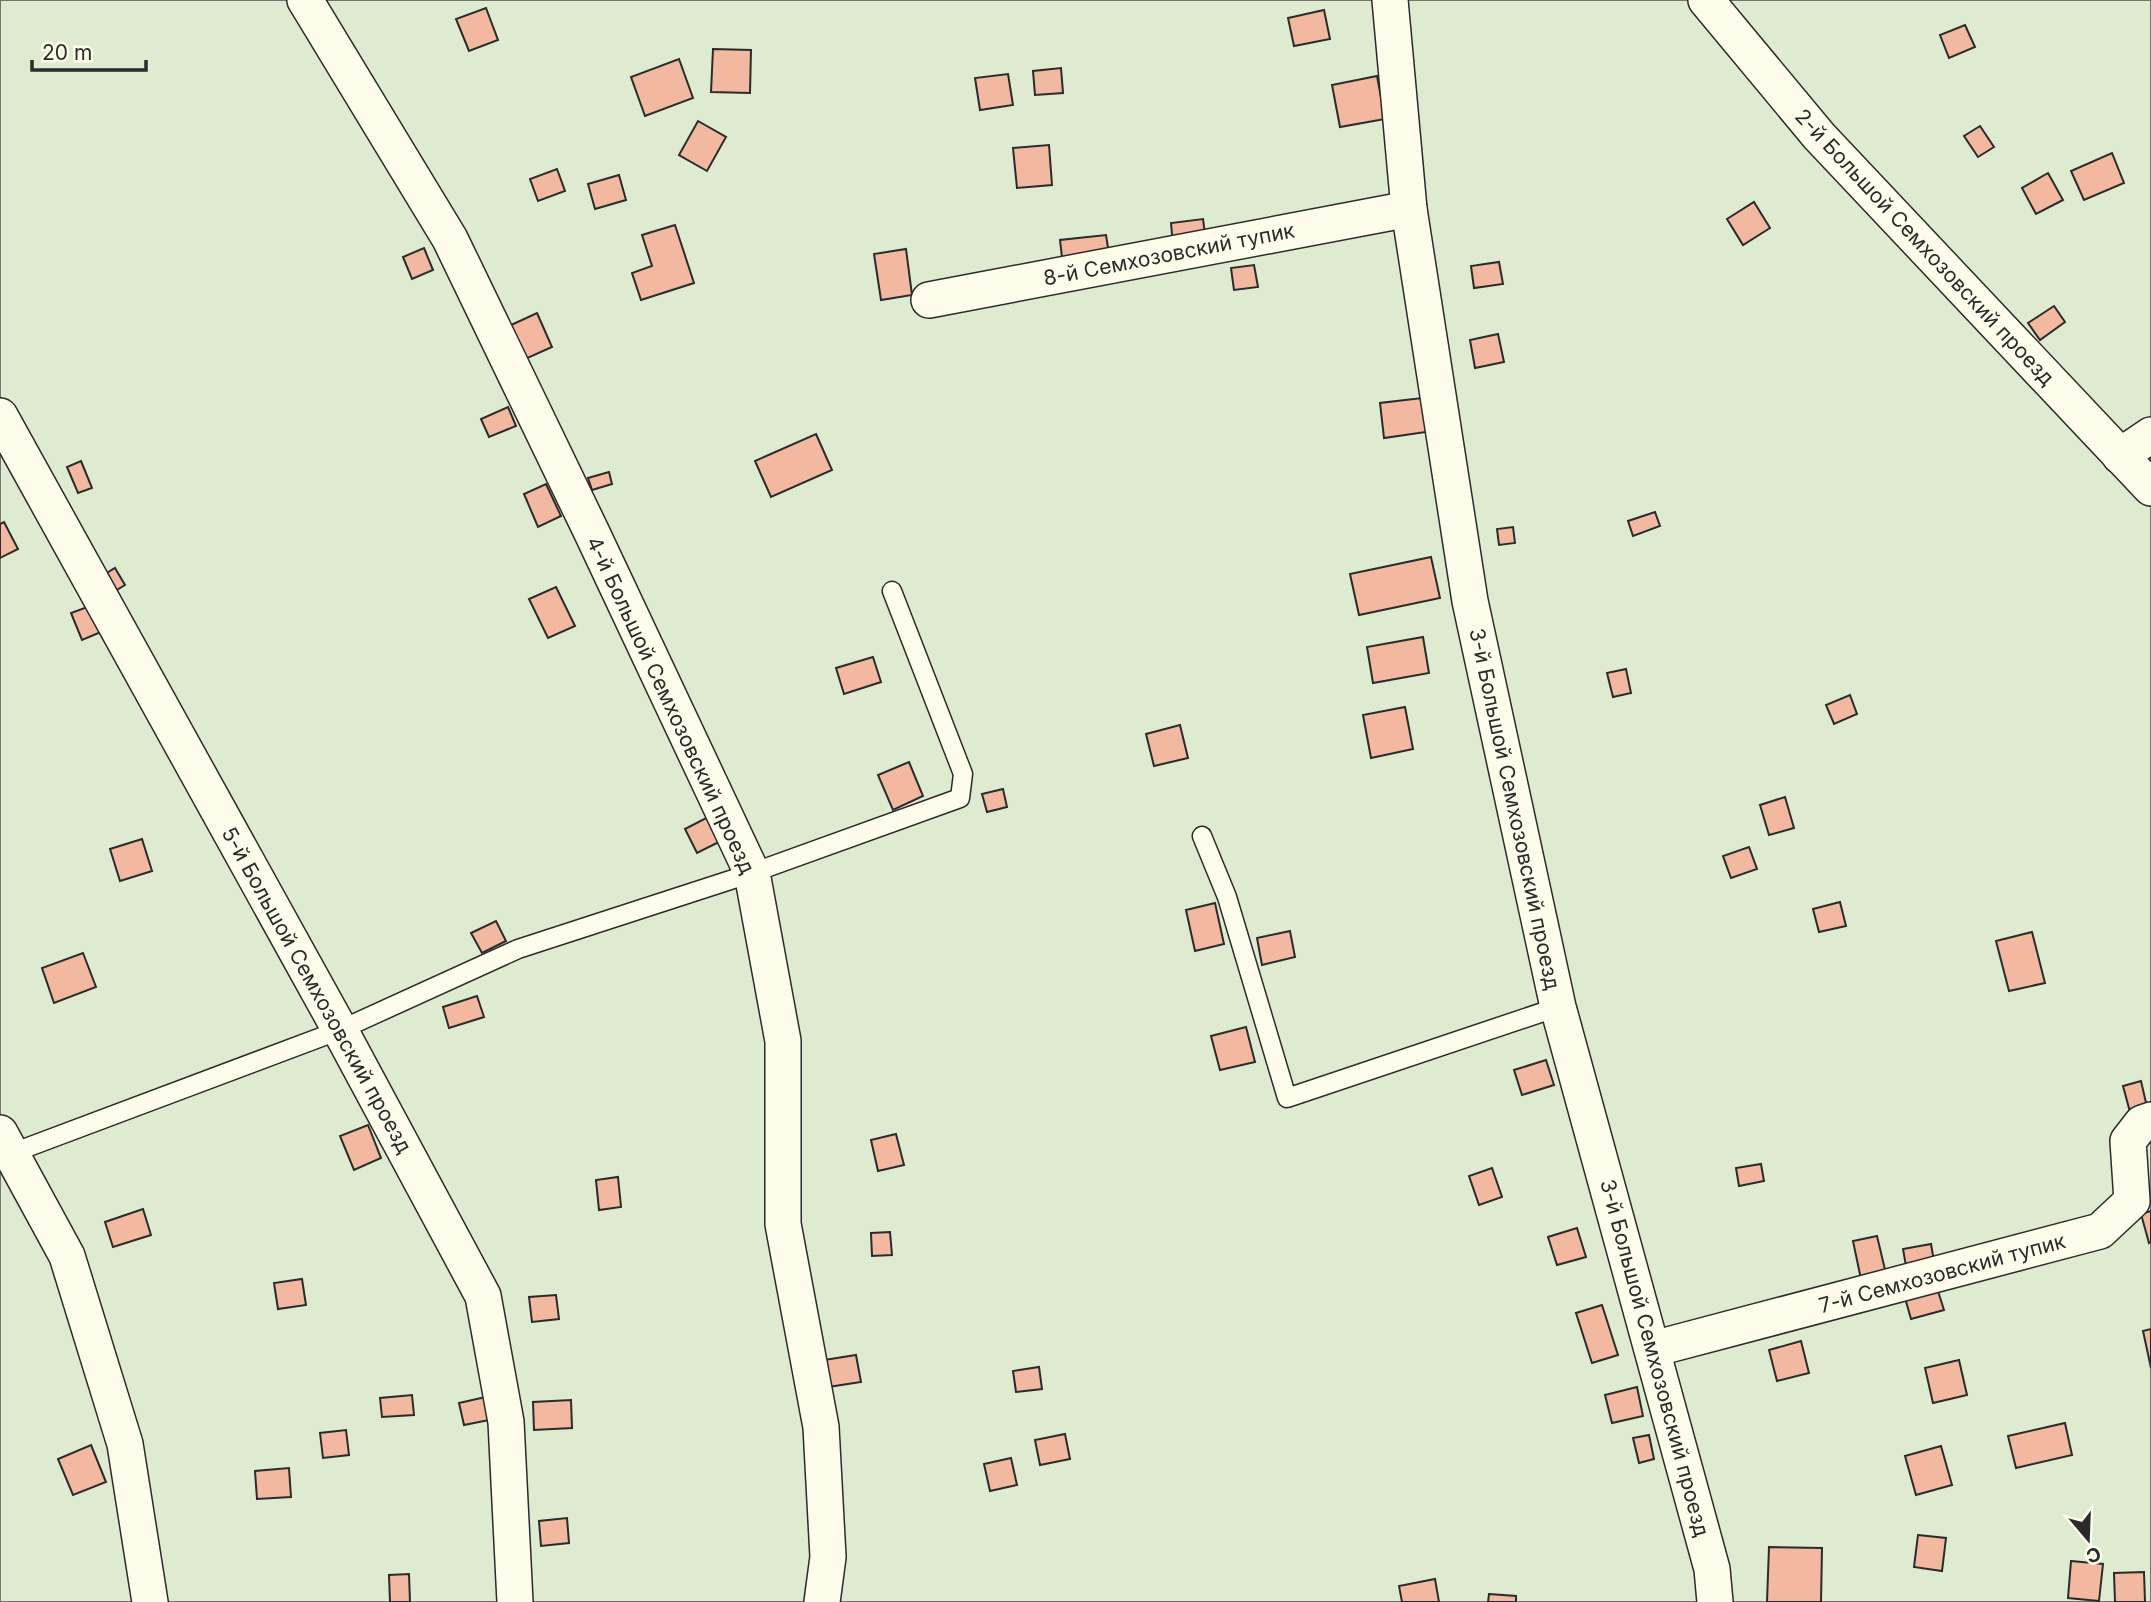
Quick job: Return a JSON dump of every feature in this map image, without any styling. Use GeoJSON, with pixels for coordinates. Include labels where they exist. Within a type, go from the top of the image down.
{"type":"FeatureCollection","features":[{"type":"Feature","properties":{"kind":"street","name":"4-й Большой Семхозовский проезд"},"geometry":{"type":"LineString","coordinates":[[304,0],[450,239],[752,873],[783,1041],[783,1224],[821,1427],[828,1557],[822,1602]]}},
{"type":"Feature","properties":{"kind":"street","name":"3-й Большой Семхозовский проезд"},"geometry":{"type":"LineString","coordinates":[[1390,0],[1409,209],[1470,601],[1558,1007],[1712,1569],[1715,1602]]}},
{"type":"Feature","properties":{"kind":"street","name":"2-й Большой Семхозовский проезд"},"geometry":{"type":"LineString","coordinates":[[1707,0],[1819,136],[2151,488]]}},
{"type":"Feature","properties":{"kind":"street","name":"8-й Семхозовский тупик"},"geometry":{"type":"LineString","coordinates":[[929,300],[1409,209]]}},
{"type":"Feature","properties":{"kind":"street","name":"5-й Большой Семхозовский проезд"},"geometry":{"type":"LineString","coordinates":[[0,416],[340,1030],[483,1296],[506,1422],[515,1602]]}},
{"type":"Feature","properties":{"kind":"street"},"geometry":{"type":"LineString","coordinates":[[2120,456],[2151,435]]}},
{"type":"Feature","properties":{"kind":"street","name":"7-й Семхозовский тупик"},"geometry":{"type":"LineString","coordinates":[[1653,1349],[2100,1231],[2132,1201],[2128,1141],[2142,1123],[2151,1120]]}},
{"type":"Feature","properties":{"kind":"street"},"geometry":{"type":"LineString","coordinates":[[4,1148],[67,1256],[125,1444],[150,1602]]}},
{"type":"Feature","properties":{"kind":"lane"},"geometry":{"type":"LineString","coordinates":[[4,1148],[340,1030],[518,949],[752,873],[960,798],[963,774],[891,591]]}},
{"type":"Feature","properties":{"kind":"lane"},"geometry":{"type":"LineString","coordinates":[[1202,836],[1227,897],[1287,1098],[1558,1007]]}},
{"type":"Feature","properties":{"kind":"green space"},"geometry":{"type":"Polygon","coordinates":[[[0,0],[2151,0],[2151,1602],[0,1602],[0,0]]]}},
{"type":"Feature","properties":{"kind":"building"},"geometry":{"type":"Polygon","coordinates":[[[486,8],[498,40],[469,51],[456,19],[486,8]]]}},
{"type":"Feature","properties":{"kind":"building"},"geometry":{"type":"Polygon","coordinates":[[[1324,10],[1330,39],[1294,46],[1288,18],[1324,10]]]}},
{"type":"Feature","properties":{"kind":"building"},"geometry":{"type":"Polygon","coordinates":[[[1965,25],[1975,47],[1949,58],[1940,35],[1965,25]]]}},
{"type":"Feature","properties":{"kind":"building"},"geometry":{"type":"Polygon","coordinates":[[[713,49],[751,50],[750,93],[711,92],[713,49]]]}},
{"type":"Feature","properties":{"kind":"building"},"geometry":{"type":"Polygon","coordinates":[[[679,59],[693,98],[645,116],[631,77],[679,59]]]}},
{"type":"Feature","properties":{"kind":"building"},"geometry":{"type":"Polygon","coordinates":[[[1061,68],[1063,93],[1035,95],[1033,71],[1061,68]]]}},
{"type":"Feature","properties":{"kind":"building"},"geometry":{"type":"Polygon","coordinates":[[[1008,74],[1013,105],[980,110],[975,78],[1008,74]]]}},
{"type":"Feature","properties":{"kind":"building"},"geometry":{"type":"Polygon","coordinates":[[[1377,76],[1385,119],[1340,127],[1332,85],[1377,76]]]}},
{"type":"Feature","properties":{"kind":"building"},"geometry":{"type":"Polygon","coordinates":[[[698,121],[726,137],[707,171],[679,155],[698,121]]]}},
{"type":"Feature","properties":{"kind":"building"},"geometry":{"type":"Polygon","coordinates":[[[1980,126],[1994,147],[1978,157],[1964,136],[1980,126]]]}},
{"type":"Feature","properties":{"kind":"building"},"geometry":{"type":"Polygon","coordinates":[[[1049,145],[1052,185],[1017,188],[1013,148],[1049,145]]]}},
{"type":"Feature","properties":{"kind":"building"},"geometry":{"type":"Polygon","coordinates":[[[2112,153],[2124,183],[2084,200],[2071,171],[2112,153]]]}},
{"type":"Feature","properties":{"kind":"building"},"geometry":{"type":"Polygon","coordinates":[[[557,169],[565,191],[538,201],[530,179],[557,169]]]}},
{"type":"Feature","properties":{"kind":"building"},"geometry":{"type":"Polygon","coordinates":[[[2048,173],[2063,200],[2036,214],[2022,188],[2048,173]]]}},
{"type":"Feature","properties":{"kind":"building"},"geometry":{"type":"Polygon","coordinates":[[[619,175],[626,200],[595,209],[588,184],[619,175]]]}},
{"type":"Feature","properties":{"kind":"building"},"geometry":{"type":"Polygon","coordinates":[[[1754,202],[1770,228],[1743,245],[1727,219],[1754,202]]]}},
{"type":"Feature","properties":{"kind":"building"},"geometry":{"type":"Polygon","coordinates":[[[1203,219],[1206,242],[1173,246],[1171,223],[1203,219]]]}},
{"type":"Feature","properties":{"kind":"building"},"geometry":{"type":"Polygon","coordinates":[[[675,225],[694,283],[641,300],[632,273],[652,266],[642,235],[675,225]]]}},
{"type":"Feature","properties":{"kind":"building"},"geometry":{"type":"Polygon","coordinates":[[[1106,235],[1110,260],[1063,266],[1060,240],[1106,235]]]}},
{"type":"Feature","properties":{"kind":"building"},"geometry":{"type":"Polygon","coordinates":[[[424,248],[433,270],[412,279],[403,257],[424,248]]]}},
{"type":"Feature","properties":{"kind":"building"},"geometry":{"type":"Polygon","coordinates":[[[906,249],[912,295],[881,300],[874,254],[906,249]]]}},
{"type":"Feature","properties":{"kind":"building"},"geometry":{"type":"Polygon","coordinates":[[[1499,262],[1503,284],[1474,288],[1471,266],[1499,262]]]}},
{"type":"Feature","properties":{"kind":"building"},"geometry":{"type":"Polygon","coordinates":[[[1254,265],[1258,287],[1234,290],[1231,268],[1254,265]]]}},
{"type":"Feature","properties":{"kind":"building"},"geometry":{"type":"Polygon","coordinates":[[[2054,306],[2065,322],[2040,340],[2028,323],[2054,306]]]}},
{"type":"Feature","properties":{"kind":"building"},"geometry":{"type":"Polygon","coordinates":[[[537,313],[552,347],[523,360],[509,326],[537,313]]]}},
{"type":"Feature","properties":{"kind":"building"},"geometry":{"type":"Polygon","coordinates":[[[1498,334],[1504,362],[1475,368],[1470,340],[1498,334]]]}},
{"type":"Feature","properties":{"kind":"building"},"geometry":{"type":"Polygon","coordinates":[[[1422,398],[1426,432],[1384,438],[1380,403],[1422,398]]]}},
{"type":"Feature","properties":{"kind":"building"},"geometry":{"type":"Polygon","coordinates":[[[508,407],[516,426],[489,437],[481,419],[508,407]]]}},
{"type":"Feature","properties":{"kind":"building"},"geometry":{"type":"Polygon","coordinates":[[[816,434],[832,470],[771,497],[755,461],[816,434]]]}},
{"type":"Feature","properties":{"kind":"building"},"geometry":{"type":"Polygon","coordinates":[[[81,461],[92,488],[78,493],[67,467],[81,461]]]}},
{"type":"Feature","properties":{"kind":"building"},"geometry":{"type":"Polygon","coordinates":[[[609,472],[612,484],[592,490],[588,478],[609,472]]]}},
{"type":"Feature","properties":{"kind":"building"},"geometry":{"type":"Polygon","coordinates":[[[546,484],[561,516],[538,527],[524,494],[546,484]]]}},
{"type":"Feature","properties":{"kind":"building"},"geometry":{"type":"Polygon","coordinates":[[[1655,512],[1660,526],[1633,536],[1628,521],[1655,512]]]}},
{"type":"Feature","properties":{"kind":"building"},"geometry":{"type":"Polygon","coordinates":[[[4,522],[18,549],[0,558],[0,524],[4,522]]]}},
{"type":"Feature","properties":{"kind":"building"},"geometry":{"type":"Polygon","coordinates":[[[1513,527],[1515,543],[1499,545],[1497,529],[1513,527]]]}},
{"type":"Feature","properties":{"kind":"building"},"geometry":{"type":"Polygon","coordinates":[[[1431,557],[1440,598],[1359,615],[1350,574],[1431,557]]]}},
{"type":"Feature","properties":{"kind":"building"},"geometry":{"type":"Polygon","coordinates":[[[115,568],[125,585],[115,591],[105,574],[115,568]]]}},
{"type":"Feature","properties":{"kind":"building"},"geometry":{"type":"Polygon","coordinates":[[[556,587],[575,626],[548,638],[529,599],[556,587]]]}},
{"type":"Feature","properties":{"kind":"building"},"geometry":{"type":"Polygon","coordinates":[[[90,606],[101,632],[82,640],[71,613],[90,606]]]}},
{"type":"Feature","properties":{"kind":"building"},"geometry":{"type":"Polygon","coordinates":[[[1423,637],[1429,673],[1373,683],[1367,647],[1423,637]]]}},
{"type":"Feature","properties":{"kind":"building"},"geometry":{"type":"Polygon","coordinates":[[[873,657],[881,682],[844,694],[836,668],[873,657]]]}},
{"type":"Feature","properties":{"kind":"building"},"geometry":{"type":"Polygon","coordinates":[[[1626,669],[1631,693],[1613,697],[1607,673],[1626,669]]]}},
{"type":"Feature","properties":{"kind":"building"},"geometry":{"type":"Polygon","coordinates":[[[1850,695],[1857,714],[1834,724],[1826,705],[1850,695]]]}},
{"type":"Feature","properties":{"kind":"building"},"geometry":{"type":"Polygon","coordinates":[[[1405,707],[1413,749],[1371,758],[1363,715],[1405,707]]]}},
{"type":"Feature","properties":{"kind":"building"},"geometry":{"type":"Polygon","coordinates":[[[1180,725],[1188,758],[1154,766],[1146,734],[1180,725]]]}},
{"type":"Feature","properties":{"kind":"building"},"geometry":{"type":"Polygon","coordinates":[[[909,762],[923,796],[893,810],[878,775],[909,762]]]}},
{"type":"Feature","properties":{"kind":"building"},"geometry":{"type":"Polygon","coordinates":[[[1003,789],[1007,807],[987,812],[982,794],[1003,789]]]}},
{"type":"Feature","properties":{"kind":"building"},"geometry":{"type":"Polygon","coordinates":[[[1785,797],[1794,828],[1769,835],[1760,805],[1785,797]]]}},
{"type":"Feature","properties":{"kind":"building"},"geometry":{"type":"Polygon","coordinates":[[[708,817],[721,841],[697,853],[685,829],[708,817]]]}},
{"type":"Feature","properties":{"kind":"building"},"geometry":{"type":"Polygon","coordinates":[[[142,839],[152,871],[120,881],[110,849],[142,839]]]}},
{"type":"Feature","properties":{"kind":"building"},"geometry":{"type":"Polygon","coordinates":[[[1749,847],[1757,869],[1731,878],[1723,856],[1749,847]]]}},
{"type":"Feature","properties":{"kind":"building"},"geometry":{"type":"Polygon","coordinates":[[[1840,902],[1846,926],[1819,932],[1813,909],[1840,902]]]}},
{"type":"Feature","properties":{"kind":"building"},"geometry":{"type":"Polygon","coordinates":[[[1215,903],[1224,944],[1195,951],[1186,910],[1215,903]]]}},
{"type":"Feature","properties":{"kind":"building"},"geometry":{"type":"Polygon","coordinates":[[[496,921],[506,941],[482,953],[471,933],[496,921]]]}},
{"type":"Feature","properties":{"kind":"building"},"geometry":{"type":"Polygon","coordinates":[[[1290,931],[1295,957],[1262,965],[1257,938],[1290,931]]]}},
{"type":"Feature","properties":{"kind":"building"},"geometry":{"type":"Polygon","coordinates":[[[2032,932],[2045,983],[2009,991],[1996,941],[2032,932]]]}},
{"type":"Feature","properties":{"kind":"building"},"geometry":{"type":"Polygon","coordinates":[[[83,953],[96,987],[54,1003],[42,968],[83,953]]]}},
{"type":"Feature","properties":{"kind":"building"},"geometry":{"type":"Polygon","coordinates":[[[477,996],[484,1017],[449,1028],[443,1007],[477,996]]]}},
{"type":"Feature","properties":{"kind":"building"},"geometry":{"type":"Polygon","coordinates":[[[1246,1027],[1255,1062],[1220,1070],[1211,1036],[1246,1027]]]}},
{"type":"Feature","properties":{"kind":"building"},"geometry":{"type":"Polygon","coordinates":[[[1546,1060],[1554,1085],[1522,1095],[1514,1070],[1546,1060]]]}},
{"type":"Feature","properties":{"kind":"building"},"geometry":{"type":"Polygon","coordinates":[[[2141,1081],[2147,1107],[2130,1112],[2123,1086],[2141,1081]]]}},
{"type":"Feature","properties":{"kind":"building"},"geometry":{"type":"Polygon","coordinates":[[[368,1125],[381,1158],[354,1170],[340,1136],[368,1125]]]}},
{"type":"Feature","properties":{"kind":"building"},"geometry":{"type":"Polygon","coordinates":[[[896,1134],[904,1165],[878,1171],[871,1140],[896,1134]]]}},
{"type":"Feature","properties":{"kind":"building"},"geometry":{"type":"Polygon","coordinates":[[[1761,1164],[1764,1181],[1739,1186],[1736,1168],[1761,1164]]]}},
{"type":"Feature","properties":{"kind":"building"},"geometry":{"type":"Polygon","coordinates":[[[1492,1168],[1502,1197],[1479,1205],[1469,1176],[1492,1168]]]}},
{"type":"Feature","properties":{"kind":"building"},"geometry":{"type":"Polygon","coordinates":[[[618,1177],[621,1207],[599,1210],[596,1180],[618,1177]]]}},
{"type":"Feature","properties":{"kind":"building"},"geometry":{"type":"Polygon","coordinates":[[[143,1209],[151,1235],[113,1247],[105,1222],[143,1209]]]}},
{"type":"Feature","properties":{"kind":"building"},"geometry":{"type":"Polygon","coordinates":[[[2151,1211],[2151,1242],[2149,1243],[2141,1214],[2151,1211]]]}},
{"type":"Feature","properties":{"kind":"building"},"geometry":{"type":"Polygon","coordinates":[[[1577,1228],[1586,1257],[1557,1265],[1548,1237],[1577,1228]]]}},
{"type":"Feature","properties":{"kind":"building"},"geometry":{"type":"Polygon","coordinates":[[[890,1232],[892,1255],[872,1256],[871,1233],[890,1232]]]}},
{"type":"Feature","properties":{"kind":"building"},"geometry":{"type":"Polygon","coordinates":[[[1877,1236],[1887,1278],[1862,1284],[1853,1241],[1877,1236]]]}},
{"type":"Feature","properties":{"kind":"building"},"geometry":{"type":"Polygon","coordinates":[[[1931,1244],[1935,1267],[1907,1272],[1903,1249],[1931,1244]]]}},
{"type":"Feature","properties":{"kind":"building"},"geometry":{"type":"Polygon","coordinates":[[[302,1279],[306,1305],[278,1309],[274,1283],[302,1279]]]}},
{"type":"Feature","properties":{"kind":"building"},"geometry":{"type":"Polygon","coordinates":[[[1937,1288],[1944,1310],[1911,1319],[1905,1298],[1937,1288]]]}},
{"type":"Feature","properties":{"kind":"building"},"geometry":{"type":"Polygon","coordinates":[[[556,1295],[559,1319],[532,1322],[529,1297],[556,1295]]]}},
{"type":"Feature","properties":{"kind":"building"},"geometry":{"type":"Polygon","coordinates":[[[1602,1305],[1618,1355],[1592,1363],[1576,1313],[1602,1305]]]}},
{"type":"Feature","properties":{"kind":"building"},"geometry":{"type":"Polygon","coordinates":[[[2151,1329],[2151,1368],[2143,1331],[2151,1329]]]}},
{"type":"Feature","properties":{"kind":"building"},"geometry":{"type":"Polygon","coordinates":[[[1801,1341],[1809,1373],[1777,1381],[1769,1350],[1801,1341]]]}},
{"type":"Feature","properties":{"kind":"building"},"geometry":{"type":"Polygon","coordinates":[[[856,1355],[861,1382],[828,1387],[824,1360],[856,1355]]]}},
{"type":"Feature","properties":{"kind":"building"},"geometry":{"type":"Polygon","coordinates":[[[1959,1360],[1967,1395],[1933,1403],[1925,1368],[1959,1360]]]}},
{"type":"Feature","properties":{"kind":"building"},"geometry":{"type":"Polygon","coordinates":[[[1039,1367],[1042,1389],[1016,1392],[1013,1371],[1039,1367]]]}},
{"type":"Feature","properties":{"kind":"building"},"geometry":{"type":"Polygon","coordinates":[[[1637,1387],[1643,1416],[1612,1423],[1605,1395],[1637,1387]]]}},
{"type":"Feature","properties":{"kind":"building"},"geometry":{"type":"Polygon","coordinates":[[[412,1395],[414,1415],[382,1417],[380,1398],[412,1395]]]}},
{"type":"Feature","properties":{"kind":"building"},"geometry":{"type":"Polygon","coordinates":[[[490,1396],[494,1419],[464,1425],[459,1403],[490,1396]]]}},
{"type":"Feature","properties":{"kind":"building"},"geometry":{"type":"Polygon","coordinates":[[[571,1400],[572,1428],[534,1430],[533,1402],[571,1400]]]}},
{"type":"Feature","properties":{"kind":"building"},"geometry":{"type":"Polygon","coordinates":[[[2065,1423],[2072,1455],[2016,1468],[2008,1436],[2065,1423]]]}},
{"type":"Feature","properties":{"kind":"building"},"geometry":{"type":"Polygon","coordinates":[[[346,1430],[349,1455],[323,1458],[320,1433],[346,1430]]]}},
{"type":"Feature","properties":{"kind":"building"},"geometry":{"type":"Polygon","coordinates":[[[1065,1434],[1070,1459],[1040,1465],[1035,1440],[1065,1434]]]}},
{"type":"Feature","properties":{"kind":"building"},"geometry":{"type":"Polygon","coordinates":[[[1649,1435],[1654,1459],[1639,1463],[1633,1438],[1649,1435]]]}},
{"type":"Feature","properties":{"kind":"building"},"geometry":{"type":"Polygon","coordinates":[[[91,1445],[106,1482],[73,1495],[58,1459],[91,1445]]]}},
{"type":"Feature","properties":{"kind":"building"},"geometry":{"type":"Polygon","coordinates":[[[1941,1446],[1952,1485],[1916,1495],[1905,1456],[1941,1446]]]}},
{"type":"Feature","properties":{"kind":"building"},"geometry":{"type":"Polygon","coordinates":[[[1011,1458],[1017,1485],[990,1491],[984,1464],[1011,1458]]]}},
{"type":"Feature","properties":{"kind":"building"},"geometry":{"type":"Polygon","coordinates":[[[289,1468],[291,1497],[257,1499],[255,1471],[289,1468]]]}},
{"type":"Feature","properties":{"kind":"building"},"geometry":{"type":"Polygon","coordinates":[[[567,1518],[569,1543],[541,1546],[539,1521],[567,1518]]]}},
{"type":"Feature","properties":{"kind":"building"},"geometry":{"type":"Polygon","coordinates":[[[1918,1535],[1946,1538],[1942,1571],[1914,1567],[1918,1535]]]}},
{"type":"Feature","properties":{"kind":"building"},"geometry":{"type":"Polygon","coordinates":[[[1769,1547],[1822,1548],[1821,1602],[1767,1602],[1769,1547]]]}},
{"type":"Feature","properties":{"kind":"building"},"geometry":{"type":"Polygon","coordinates":[[[2071,1561],[2103,1564],[2099,1601],[2068,1598],[2071,1561]]]}},
{"type":"Feature","properties":{"kind":"building"},"geometry":{"type":"Polygon","coordinates":[[[2144,1572],[2145,1602],[2115,1602],[2114,1573],[2144,1572]]]}},
{"type":"Feature","properties":{"kind":"building"},"geometry":{"type":"Polygon","coordinates":[[[409,1574],[410,1602],[390,1602],[389,1575],[409,1574]]]}},
{"type":"Feature","properties":{"kind":"building"},"geometry":{"type":"Polygon","coordinates":[[[1435,1579],[1439,1602],[1402,1602],[1399,1586],[1435,1579]]]}},
{"type":"Feature","properties":{"kind":"building"},"geometry":{"type":"Polygon","coordinates":[[[1489,1594],[1516,1596],[1516,1602],[1488,1602],[1489,1594]]]}}]}
